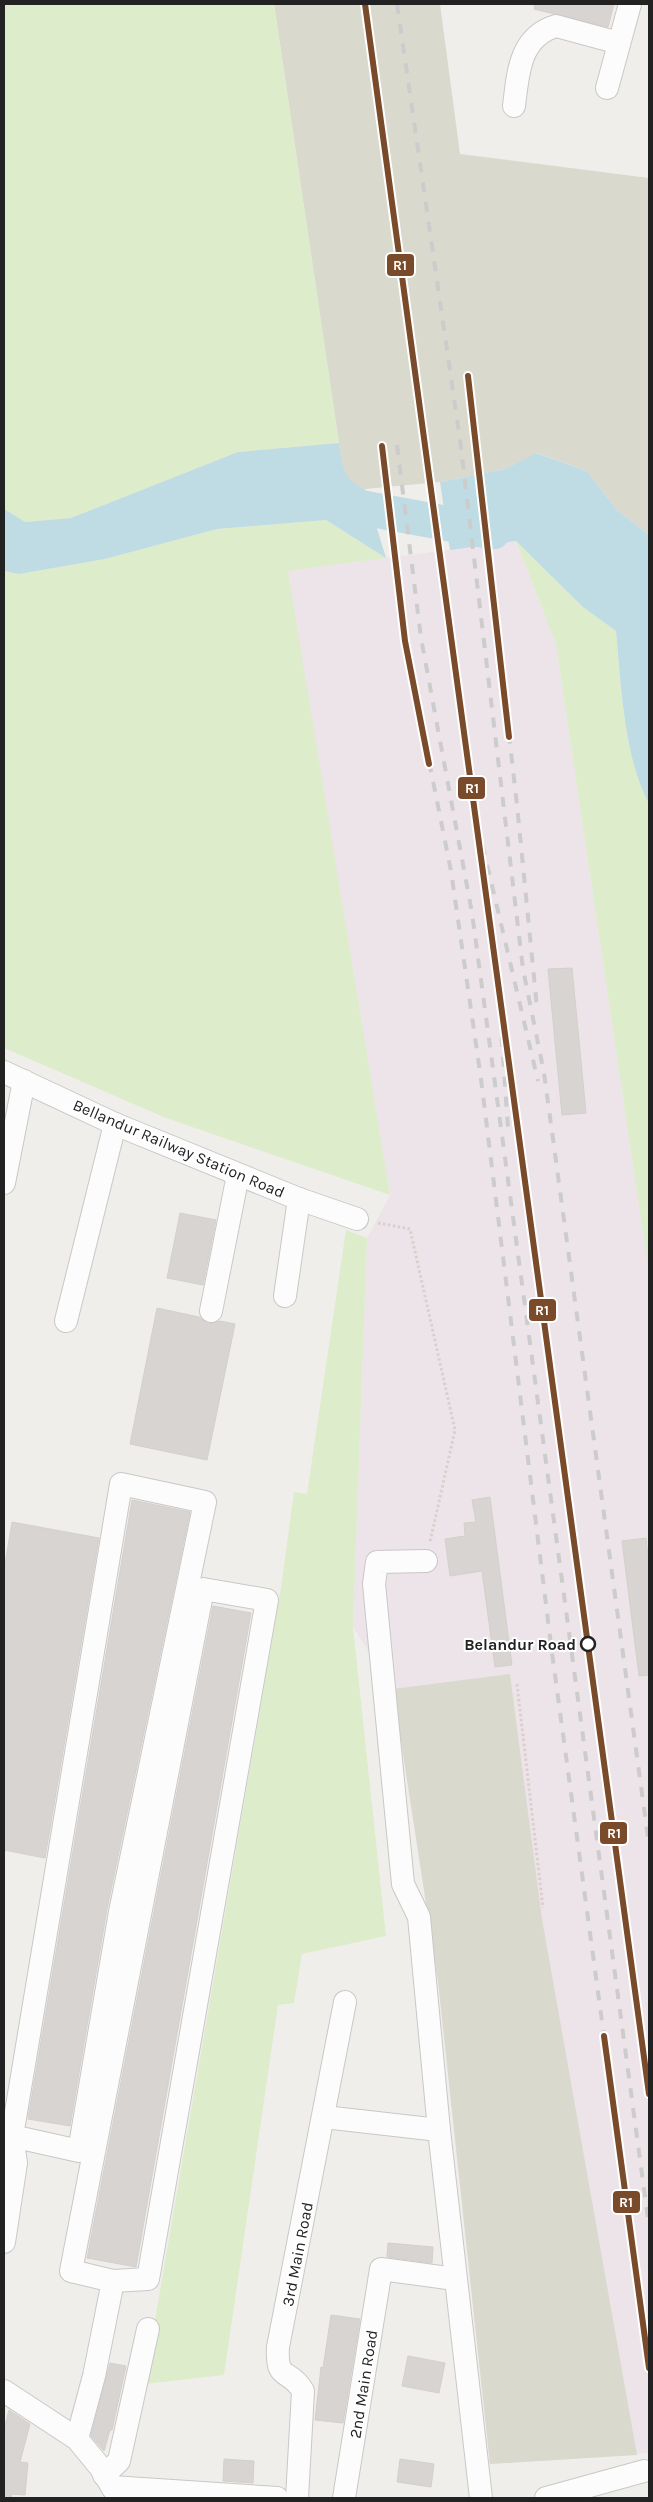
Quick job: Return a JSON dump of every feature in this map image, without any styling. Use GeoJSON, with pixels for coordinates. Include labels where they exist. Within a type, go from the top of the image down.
{"type":"FeatureCollection","features":[{"type":"Feature","properties":{"kind":"street"},"geometry":{"type":"LineString","coordinates":[[607,88],[630,4]]}},
{"type":"Feature","properties":{"kind":"street"},"geometry":{"type":"LineString","coordinates":[[514,106],[518,71],[526,46],[547,29],[556,26],[619,43]]}},
{"type":"Feature","properties":{"kind":"street"},"geometry":{"type":"LineString","coordinates":[[4,1183],[14,1076]]}},
{"type":"Feature","properties":{"kind":"street","name":"Bellandur Railway Station Road"},"geometry":{"type":"LineString","coordinates":[[14,1076],[115,1124],[299,1199],[357,1219]]}},
{"type":"Feature","properties":{"kind":"street"},"geometry":{"type":"LineString","coordinates":[[66,1321],[115,1124]]}},
{"type":"Feature","properties":{"kind":"street"},"geometry":{"type":"LineString","coordinates":[[211,1311],[238,1175]]}},
{"type":"Feature","properties":{"kind":"street"},"geometry":{"type":"LineString","coordinates":[[285,1296],[299,1199]]}},
{"type":"Feature","properties":{"kind":"street"},"geometry":{"type":"LineString","coordinates":[[4,2242],[16,2163],[12,2136],[121,1484],[206,1502],[120,1912],[79,2151],[12,2136]]}},
{"type":"Feature","properties":{"kind":"street"},"geometry":{"type":"LineString","coordinates":[[426,1560],[377,1562],[374,1584],[403,1884],[419,1917],[439,2130],[481,2498]]}},
{"type":"Feature","properties":{"kind":"street"},"geometry":{"type":"LineString","coordinates":[[202,1589],[267,1600],[148,2279],[113,2281],[71,2271],[202,1589]]}},
{"type":"Feature","properties":{"kind":"street","name":"3rd Main Road"},"geometry":{"type":"LineString","coordinates":[[297,2498],[303,2391],[298,2384],[281,2372],[277,2364],[345,2002]]}},
{"type":"Feature","properties":{"kind":"street"},"geometry":{"type":"LineString","coordinates":[[324,2117],[439,2130]]}},
{"type":"Feature","properties":{"kind":"street","name":"2nd Main Road"},"geometry":{"type":"LineString","coordinates":[[344,2498],[381,2269],[455,2279]]}},
{"type":"Feature","properties":{"kind":"street"},"geometry":{"type":"LineString","coordinates":[[77,2439],[94,2376],[113,2281]]}},
{"type":"Feature","properties":{"kind":"street"},"geometry":{"type":"LineString","coordinates":[[112,2487],[148,2329]]}},
{"type":"Feature","properties":{"kind":"street"},"geometry":{"type":"LineString","coordinates":[[4,2391],[77,2439],[112,2487]]}},
{"type":"Feature","properties":{"kind":"street"},"geometry":{"type":"LineString","coordinates":[[546,2498],[644,2471]]}},
{"type":"Feature","properties":{"kind":"street"},"geometry":{"type":"LineString","coordinates":[[112,2487],[277,2498]]}},
{"type":"Feature","properties":{"kind":"path"},"geometry":{"type":"LineString","coordinates":[[357,1219],[410,1229],[455,1430],[426,1560]]}},
{"type":"Feature","properties":{"kind":"path"},"geometry":{"type":"LineString","coordinates":[[517,1684],[543,1908]]}},
{"type":"Feature","properties":{"kind":"shaded area"},"geometry":{"type":"Polygon","coordinates":[[[274,4],[440,4],[460,154],[649,178],[649,535],[617,510],[587,471],[537,453],[505,469],[440,482],[365,489],[352,483],[343,471],[274,4]]]}},
{"type":"Feature","properties":{"kind":"shaded area"},"geometry":{"type":"Polygon","coordinates":[[[516,541],[556,644],[649,1274],[649,2453],[490,2464],[438,1981],[393,1690],[353,1627],[367,1238],[390,1195],[287,571],[516,541]]]}},
{"type":"Feature","properties":{"kind":"shaded area"},"geometry":{"type":"Polygon","coordinates":[[[510,1674],[542,1919],[637,2455],[490,2464],[438,1981],[393,1689],[510,1674]]]}},
{"type":"Feature","properties":{"kind":"green space"},"geometry":{"type":"Polygon","coordinates":[[[4,4],[274,4],[339,443],[238,452],[71,518],[25,522],[4,509],[4,4]]]}},
{"type":"Feature","properties":{"kind":"green space"},"geometry":{"type":"Polygon","coordinates":[[[326,520],[386,558],[288,571],[390,1195],[166,1118],[4,1048],[4,571],[19,574],[105,559],[217,529],[326,520]]]}},
{"type":"Feature","properties":{"kind":"green space"},"geometry":{"type":"Polygon","coordinates":[[[516,541],[583,607],[616,631],[622,696],[629,743],[634,765],[649,804],[649,1274],[556,644],[516,541]]]}},
{"type":"Feature","properties":{"kind":"green space"},"geometry":{"type":"Polygon","coordinates":[[[346,1230],[367,1238],[353,1627],[386,1936],[302,1954],[294,2003],[278,2005],[224,2375],[144,2384],[281,1588],[294,1492],[307,1494],[346,1230]]]}},
{"type":"Feature","properties":{"kind":"water"},"geometry":{"type":"Polygon","coordinates":[[[339,443],[344,471],[351,481],[365,489],[386,558],[326,520],[217,529],[105,559],[19,574],[4,571],[4,509],[25,522],[71,518],[238,452],[339,443]]]}},
{"type":"Feature","properties":{"kind":"water"},"geometry":{"type":"Polygon","coordinates":[[[536,453],[587,471],[617,510],[649,535],[649,804],[634,765],[629,743],[622,697],[616,631],[583,607],[516,541],[450,550],[440,482],[505,469],[536,453]]]}},
{"type":"Feature","properties":{"kind":"building"},"geometry":{"type":"Polygon","coordinates":[[[535,4],[614,4],[608,27],[534,9],[535,4]]]}},
{"type":"Feature","properties":{"kind":"building"},"geometry":{"type":"Polygon","coordinates":[[[572,968],[586,1113],[562,1115],[548,969],[572,968]]]}},
{"type":"Feature","properties":{"kind":"building"},"geometry":{"type":"Polygon","coordinates":[[[180,1213],[216,1220],[203,1285],[167,1278],[180,1213]]]}},
{"type":"Feature","properties":{"kind":"building"},"geometry":{"type":"Polygon","coordinates":[[[157,1308],[199,1317],[208,1324],[220,1321],[235,1324],[207,1460],[130,1444],[157,1308]]]}},
{"type":"Feature","properties":{"kind":"building"},"geometry":{"type":"Polygon","coordinates":[[[490,1497],[512,1665],[495,1667],[482,1571],[450,1576],[445,1539],[465,1536],[464,1523],[476,1522],[472,1500],[490,1497]]]}},
{"type":"Feature","properties":{"kind":"building"},"geometry":{"type":"Polygon","coordinates":[[[132,1500],[190,1512],[107,1909],[70,2126],[28,2119],[132,1500]]]}},
{"type":"Feature","properties":{"kind":"building"},"geometry":{"type":"Polygon","coordinates":[[[12,1522],[99,1538],[45,1858],[4,1850],[4,1570],[12,1522]]]}},
{"type":"Feature","properties":{"kind":"building"},"geometry":{"type":"Polygon","coordinates":[[[646,1538],[649,1566],[649,1675],[639,1676],[622,1541],[646,1538]]]}},
{"type":"Feature","properties":{"kind":"building"},"geometry":{"type":"Polygon","coordinates":[[[213,1606],[251,1613],[136,2267],[87,2258],[213,1606]]]}},
{"type":"Feature","properties":{"kind":"building"},"geometry":{"type":"Polygon","coordinates":[[[388,2243],[433,2247],[432,2263],[387,2257],[388,2243]]]}},
{"type":"Feature","properties":{"kind":"building"},"geometry":{"type":"Polygon","coordinates":[[[331,2315],[360,2319],[343,2423],[315,2420],[321,2367],[323,2368],[331,2315]]]}},
{"type":"Feature","properties":{"kind":"building"},"geometry":{"type":"Polygon","coordinates":[[[408,2356],[445,2363],[439,2393],[402,2386],[408,2356]]]}},
{"type":"Feature","properties":{"kind":"building"},"geometry":{"type":"Polygon","coordinates":[[[110,2363],[126,2366],[112,2430],[110,2430],[104,2451],[91,2436],[110,2363]]]}},
{"type":"Feature","properties":{"kind":"building"},"geometry":{"type":"Polygon","coordinates":[[[9,2410],[30,2424],[20,2462],[28,2463],[25,2495],[12,2494],[11,2498],[4,2498],[4,2430],[9,2410]]]}},
{"type":"Feature","properties":{"kind":"building"},"geometry":{"type":"Polygon","coordinates":[[[224,2459],[254,2461],[253,2483],[223,2481],[224,2459]]]}},
{"type":"Feature","properties":{"kind":"building"},"geometry":{"type":"Polygon","coordinates":[[[400,2459],[434,2464],[431,2487],[397,2482],[400,2459]]]}},
{"type":"Feature","properties":{"kind":"waterway"},"geometry":{"type":"LineString","coordinates":[[326,501],[493,532]]}},
{"type":"Feature","properties":{"kind":"railway"},"geometry":{"type":"LineString","coordinates":[[397,4],[460,440],[523,969],[544,1073],[649,1845]]}},
{"type":"Feature","properties":{"kind":"railway"},"geometry":{"type":"LineString","coordinates":[[468,376],[517,805],[537,1008]]}},
{"type":"Feature","properties":{"kind":"railway"},"geometry":{"type":"LineString","coordinates":[[397,445],[421,638],[472,913],[649,2226]]}},
{"type":"Feature","properties":{"kind":"railway"},"geometry":{"type":"LineString","coordinates":[[382,446],[405,641],[451,871],[481,1079],[552,1653],[649,2368]]}},
{"type":"Feature","properties":{"kind":"railway"},"geometry":{"type":"LineString","coordinates":[[478,826],[538,1081]]}},
{"type":"Feature","properties":{"kind":"railway"},"geometry":{"type":"LineString","coordinates":[[496,957],[508,1128]]}},
{"type":"Feature","properties":{"kind":"transit line","name":"R1"},"geometry":{"type":"LineString","coordinates":[[365,4],[649,2094]]}},
{"type":"Feature","properties":{"kind":"transit line","name":"R1"},"geometry":{"type":"LineString","coordinates":[[468,376],[509,737]]}},
{"type":"Feature","properties":{"kind":"transit line","name":"R1"},"geometry":{"type":"LineString","coordinates":[[382,446],[405,641],[429,764]]}},
{"type":"Feature","properties":{"kind":"transit line","name":"R1"},"geometry":{"type":"LineString","coordinates":[[604,2036],[649,2368]]}},
{"type":"Feature","properties":{"kind":"place","name":"Belandur Road"},"geometry":{"type":"Point","coordinates":[588,1644]}}]}
